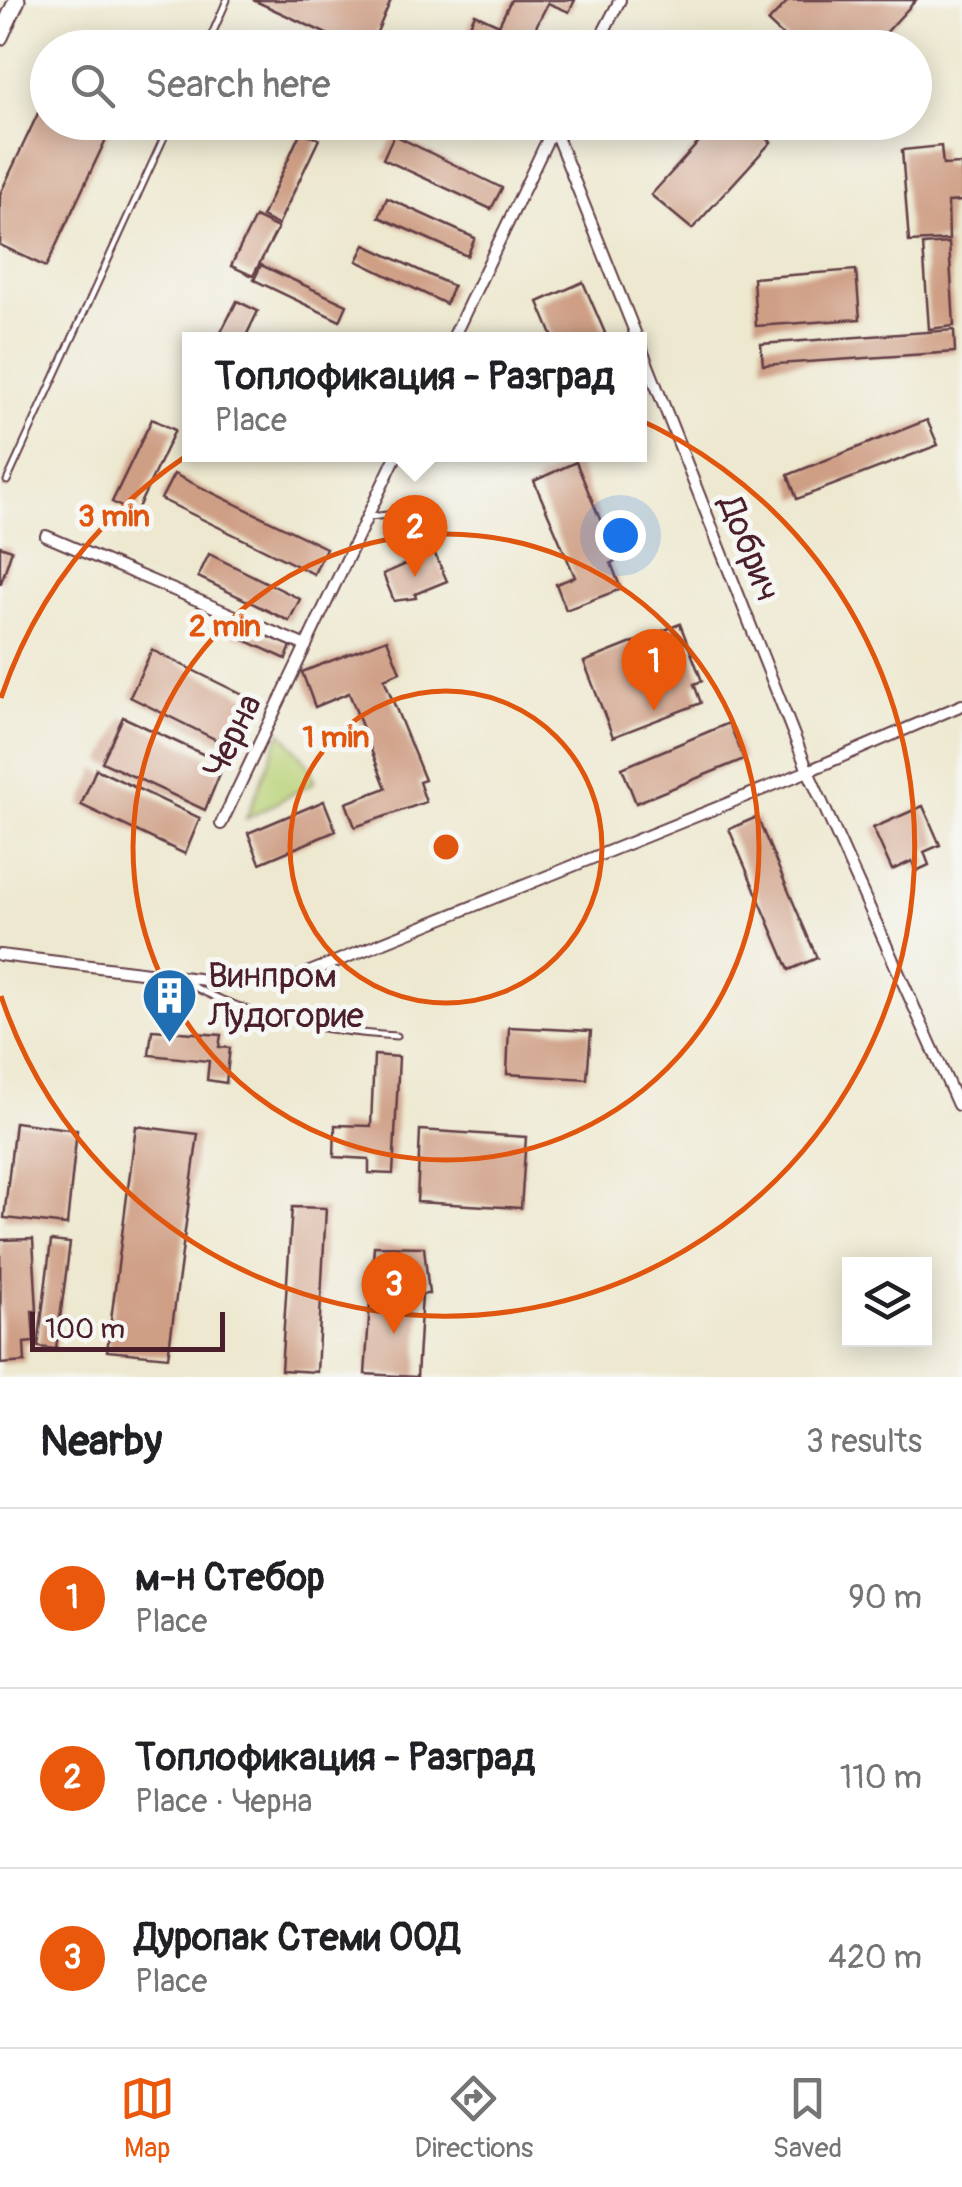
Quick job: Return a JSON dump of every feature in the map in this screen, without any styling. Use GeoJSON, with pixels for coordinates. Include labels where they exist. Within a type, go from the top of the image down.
{"type":"FeatureCollection","features":[{"type":"Feature","properties":{"kind":"street"},"geometry":{"type":"LineString","coordinates":[[0,36],[17,0]]}},
{"type":"Feature","properties":{"kind":"street"},"geometry":{"type":"LineString","coordinates":[[604,30],[620,0]]}},
{"type":"Feature","properties":{"kind":"street"},"geometry":{"type":"LineString","coordinates":[[456,332],[548,140]]}},
{"type":"Feature","properties":{"kind":"street","name":"Добрич"},"geometry":{"type":"LineString","coordinates":[[561,140],[635,332]]}},
{"type":"Feature","properties":{"kind":"street","name":"Добрич"},"geometry":{"type":"LineString","coordinates":[[647,362],[808,770],[958,1104]]}},
{"type":"Feature","properties":{"kind":"street","name":"Черна"},"geometry":{"type":"LineString","coordinates":[[220,824],[393,462]]}},
{"type":"Feature","properties":{"kind":"street"},"geometry":{"type":"LineString","coordinates":[[46,536],[306,646]]}},
{"type":"Feature","properties":{"kind":"street"},"geometry":{"type":"LineString","coordinates":[[0,955],[176,977],[255,983],[295,978],[962,705]]}},
{"type":"Feature","properties":{"kind":"lane"},"geometry":{"type":"LineString","coordinates":[[214,30],[227,0]]}},
{"type":"Feature","properties":{"kind":"lane"},"geometry":{"type":"LineString","coordinates":[[8,482],[163,140]]}},
{"type":"Feature","properties":{"kind":"lane"},"geometry":{"type":"LineString","coordinates":[[367,517],[396,514],[398,508]]}},
{"type":"Feature","properties":{"kind":"lane"},"geometry":{"type":"LineString","coordinates":[[176,977],[229,1007],[323,1031],[398,1036]]}},
{"type":"Feature","properties":{"kind":"green space"},"geometry":{"type":"Polygon","coordinates":[[[281,731],[311,768],[314,782],[246,819],[281,731]]]}},
{"type":"Feature","properties":{"kind":"building"},"geometry":{"type":"Polygon","coordinates":[[[253,0],[391,0],[378,30],[318,30],[253,0]]]}},
{"type":"Feature","properties":{"kind":"building"},"geometry":{"type":"Polygon","coordinates":[[[511,0],[575,0],[569,12],[548,3],[534,30],[467,30],[475,14],[499,25],[511,0]]]}},
{"type":"Feature","properties":{"kind":"building"},"geometry":{"type":"Polygon","coordinates":[[[789,0],[916,0],[888,30],[777,30],[768,22],[789,0]]]}},
{"type":"Feature","properties":{"kind":"building"},"geometry":{"type":"Polygon","coordinates":[[[30,130],[30,140],[106,140],[46,267],[0,245],[0,194],[30,130]]]}},
{"type":"Feature","properties":{"kind":"building"},"geometry":{"type":"Polygon","coordinates":[[[297,140],[319,140],[278,225],[262,217],[297,140]]]}},
{"type":"Feature","properties":{"kind":"building"},"geometry":{"type":"Polygon","coordinates":[[[392,140],[404,140],[502,188],[491,209],[383,159],[392,140]]]}},
{"type":"Feature","properties":{"kind":"building"},"geometry":{"type":"Polygon","coordinates":[[[701,140],[771,142],[692,229],[651,195],[701,140]]]}},
{"type":"Feature","properties":{"kind":"building"},"geometry":{"type":"Polygon","coordinates":[[[941,146],[943,165],[961,164],[962,201],[948,202],[949,240],[909,242],[902,150],[941,146]]]}},
{"type":"Feature","properties":{"kind":"building"},"geometry":{"type":"Polygon","coordinates":[[[387,198],[475,238],[467,256],[379,217],[387,198]]]}},
{"type":"Feature","properties":{"kind":"building"},"geometry":{"type":"Polygon","coordinates":[[[255,217],[278,228],[253,276],[231,266],[255,217]]]}},
{"type":"Feature","properties":{"kind":"building"},"geometry":{"type":"Polygon","coordinates":[[[949,243],[954,326],[929,329],[923,245],[949,243]]]}},
{"type":"Feature","properties":{"kind":"building"},"geometry":{"type":"Polygon","coordinates":[[[365,245],[453,286],[446,304],[357,261],[365,245]]]}},
{"type":"Feature","properties":{"kind":"building"},"geometry":{"type":"Polygon","coordinates":[[[261,265],[347,305],[340,321],[254,280],[261,265]]]}},
{"type":"Feature","properties":{"kind":"building"},"geometry":{"type":"Polygon","coordinates":[[[856,270],[860,319],[756,326],[753,278],[856,270]]]}},
{"type":"Feature","properties":{"kind":"building"},"geometry":{"type":"Polygon","coordinates":[[[583,282],[605,332],[551,332],[538,302],[583,282]]]}},
{"type":"Feature","properties":{"kind":"building"},"geometry":{"type":"Polygon","coordinates":[[[237,301],[258,311],[248,332],[221,332],[237,301]]]}},
{"type":"Feature","properties":{"kind":"building"},"geometry":{"type":"Polygon","coordinates":[[[954,330],[955,352],[763,365],[761,344],[954,330]]]}},
{"type":"Feature","properties":{"kind":"building"},"geometry":{"type":"Polygon","coordinates":[[[152,419],[175,430],[135,514],[112,502],[152,419]]]}},
{"type":"Feature","properties":{"kind":"building"},"geometry":{"type":"Polygon","coordinates":[[[927,420],[938,445],[797,499],[788,475],[927,420]]]}},
{"type":"Feature","properties":{"kind":"building"},"geometry":{"type":"Polygon","coordinates":[[[576,462],[617,560],[611,563],[621,589],[566,610],[556,584],[575,577],[534,481],[576,462]]]}},
{"type":"Feature","properties":{"kind":"building"},"geometry":{"type":"Polygon","coordinates":[[[174,474],[326,548],[314,574],[161,499],[174,474]]]}},
{"type":"Feature","properties":{"kind":"building"},"geometry":{"type":"Polygon","coordinates":[[[0,546],[12,550],[1,583],[0,583],[0,546]]]}},
{"type":"Feature","properties":{"kind":"building"},"geometry":{"type":"Polygon","coordinates":[[[434,552],[447,581],[415,594],[416,598],[394,601],[383,574],[434,552]]]}},
{"type":"Feature","properties":{"kind":"building"},"geometry":{"type":"Polygon","coordinates":[[[209,554],[300,599],[289,621],[198,577],[209,554]]]}},
{"type":"Feature","properties":{"kind":"building"},"geometry":{"type":"Polygon","coordinates":[[[218,614],[291,646],[286,659],[214,626],[218,614]]]}},
{"type":"Feature","properties":{"kind":"building"},"geometry":{"type":"Polygon","coordinates":[[[680,624],[702,681],[694,684],[701,703],[613,737],[584,662],[680,624]]]}},
{"type":"Feature","properties":{"kind":"building"},"geometry":{"type":"Polygon","coordinates":[[[387,639],[400,672],[384,679],[425,780],[419,782],[426,802],[355,827],[346,803],[386,788],[349,693],[315,707],[302,672],[387,639]]]}},
{"type":"Feature","properties":{"kind":"building"},"geometry":{"type":"Polygon","coordinates":[[[152,650],[255,701],[233,748],[130,697],[152,650]]]}},
{"type":"Feature","properties":{"kind":"building"},"geometry":{"type":"Polygon","coordinates":[[[123,717],[224,764],[205,810],[102,762],[123,717]]]}},
{"type":"Feature","properties":{"kind":"building"},"geometry":{"type":"Polygon","coordinates":[[[729,723],[744,759],[636,803],[622,768],[729,723]]]}},
{"type":"Feature","properties":{"kind":"building"},"geometry":{"type":"Polygon","coordinates":[[[96,769],[200,818],[185,854],[81,805],[96,769]]]}},
{"type":"Feature","properties":{"kind":"building"},"geometry":{"type":"Polygon","coordinates":[[[324,801],[336,831],[260,863],[248,833],[324,801]]]}},
{"type":"Feature","properties":{"kind":"building"},"geometry":{"type":"Polygon","coordinates":[[[923,806],[940,845],[924,852],[929,865],[916,871],[912,861],[892,870],[873,828],[923,806]]]}},
{"type":"Feature","properties":{"kind":"building"},"geometry":{"type":"Polygon","coordinates":[[[757,817],[817,958],[789,970],[729,829],[757,817]]]}},
{"type":"Feature","properties":{"kind":"building"},"geometry":{"type":"Polygon","coordinates":[[[509,1027],[591,1031],[587,1079],[507,1074],[509,1027]]]}},
{"type":"Feature","properties":{"kind":"building"},"geometry":{"type":"Polygon","coordinates":[[[152,1030],[221,1035],[219,1047],[230,1048],[226,1083],[207,1080],[209,1061],[149,1055],[152,1030]]]}},
{"type":"Feature","properties":{"kind":"building"},"geometry":{"type":"Polygon","coordinates":[[[374,1055],[399,1057],[393,1174],[369,1173],[369,1159],[334,1157],[335,1125],[371,1126],[374,1055]]]}},
{"type":"Feature","properties":{"kind":"building"},"geometry":{"type":"Polygon","coordinates":[[[15,1122],[77,1130],[67,1225],[4,1218],[15,1122]]]}},
{"type":"Feature","properties":{"kind":"building"},"geometry":{"type":"Polygon","coordinates":[[[136,1126],[198,1134],[168,1357],[107,1351],[136,1126]]]}},
{"type":"Feature","properties":{"kind":"building"},"geometry":{"type":"Polygon","coordinates":[[[420,1130],[526,1137],[521,1208],[417,1202],[420,1130]]]}},
{"type":"Feature","properties":{"kind":"building"},"geometry":{"type":"Polygon","coordinates":[[[292,1207],[326,1208],[317,1372],[281,1370],[292,1207]]]}},
{"type":"Feature","properties":{"kind":"building"},"geometry":{"type":"Polygon","coordinates":[[[33,1239],[37,1311],[32,1311],[34,1342],[24,1343],[25,1362],[1,1364],[0,1240],[33,1239]]]}},
{"type":"Feature","properties":{"kind":"building"},"geometry":{"type":"Polygon","coordinates":[[[51,1241],[70,1243],[56,1349],[38,1347],[51,1241]]]}},
{"type":"Feature","properties":{"kind":"building"},"geometry":{"type":"Polygon","coordinates":[[[374,1246],[424,1247],[429,1294],[422,1294],[417,1377],[365,1374],[374,1246]]]}},
{"type":"Feature","properties":{"kind":"place","name":"Топлофикация - Разград"},"geometry":{"type":"Point","coordinates":[415,577]}},
{"type":"Feature","properties":{"kind":"place","name":"м-н Стебор"},"geometry":{"type":"Point","coordinates":[654,711]}},
{"type":"Feature","properties":{"kind":"place","name":"Винпром Лудогорие"},"geometry":{"type":"Point","coordinates":[169,1044]}},
{"type":"Feature","properties":{"kind":"place","name":"Дуропак Стеми ООД"},"geometry":{"type":"Point","coordinates":[394,1334]}}]}
